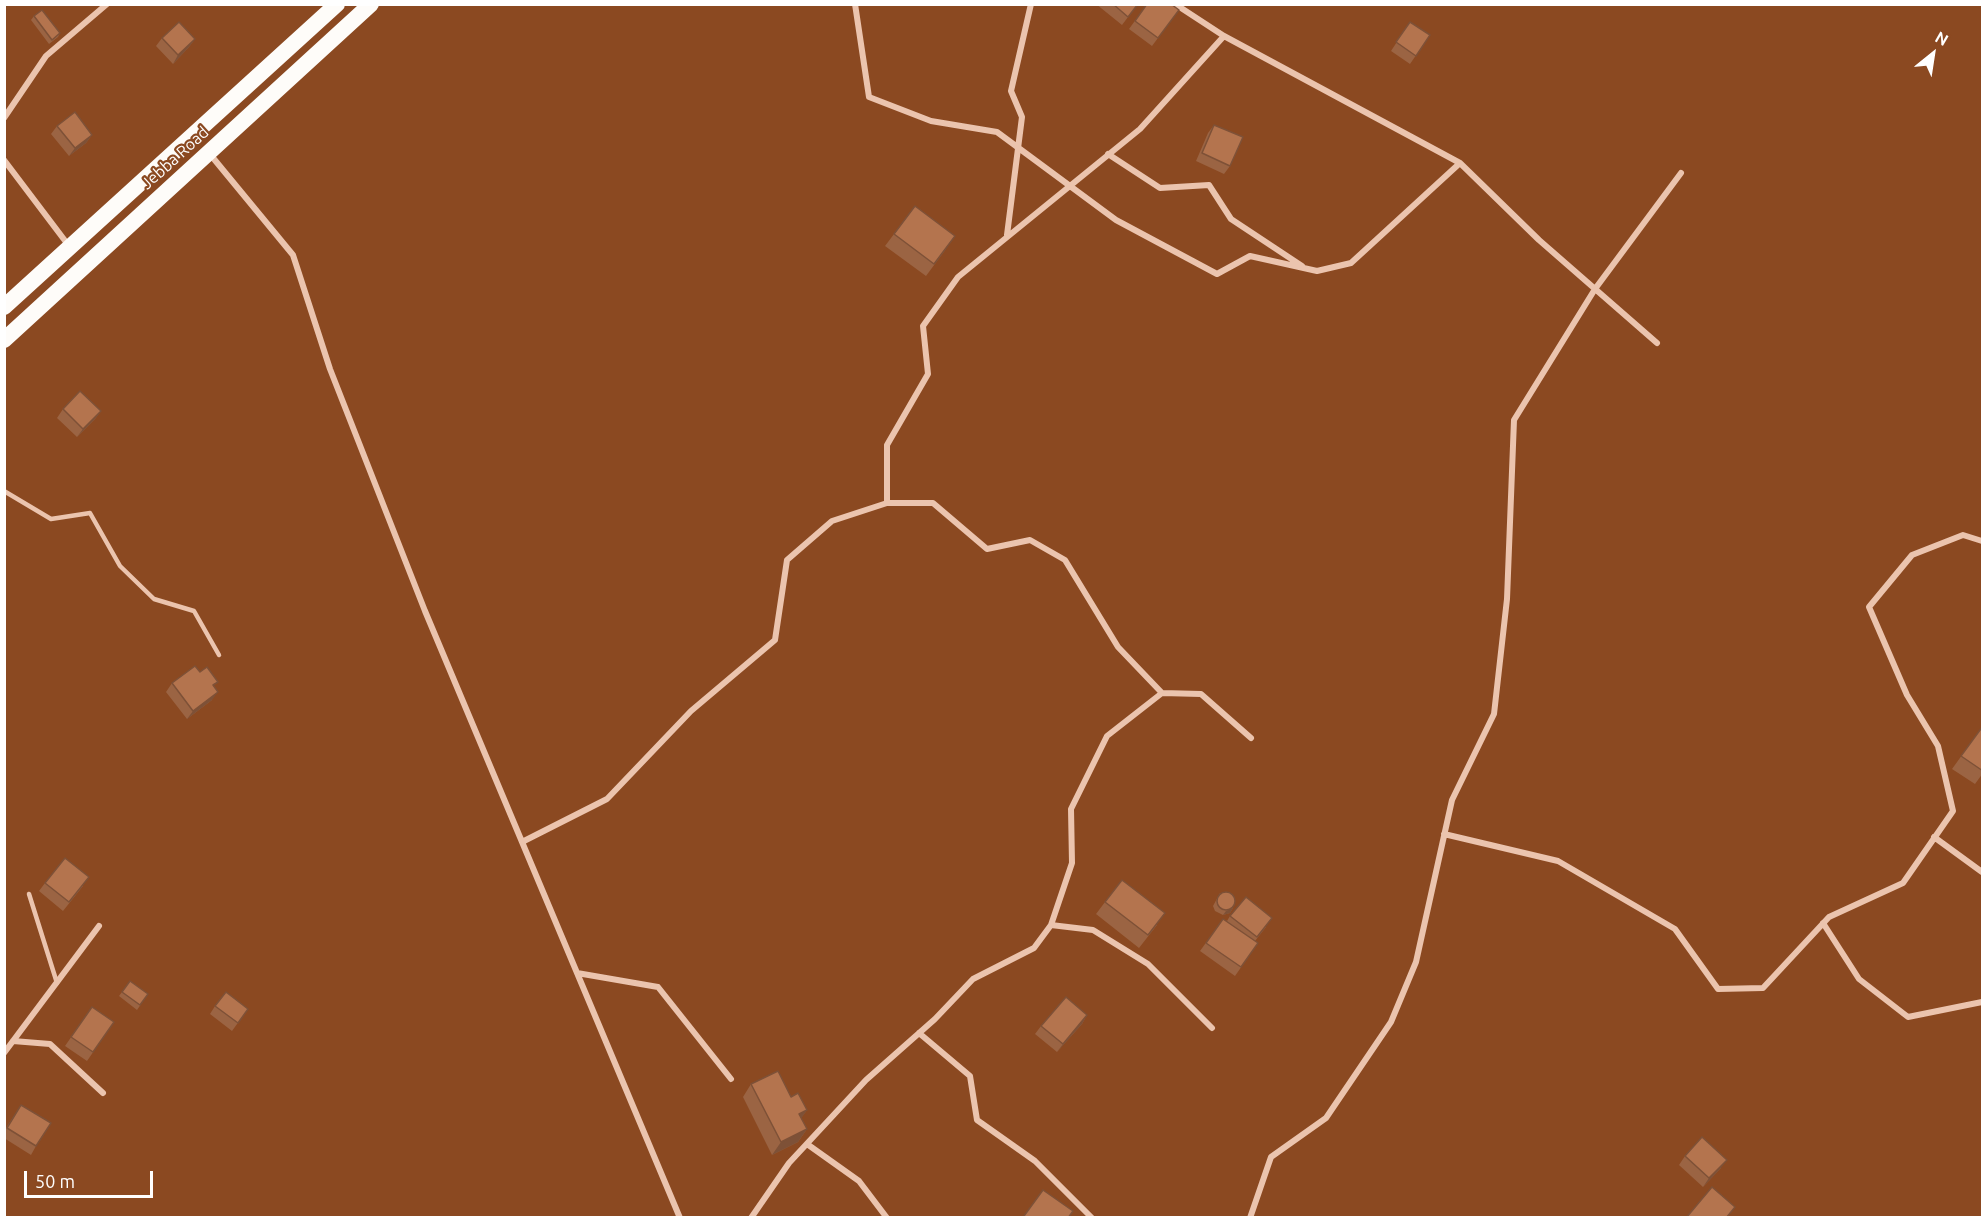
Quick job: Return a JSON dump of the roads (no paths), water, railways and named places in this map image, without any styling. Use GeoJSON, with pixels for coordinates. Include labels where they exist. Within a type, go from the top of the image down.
{"type":"FeatureCollection","features":[{"type":"Feature","properties":{"kind":"highway"},"geometry":{"type":"LineString","coordinates":[[4,307],[337,4]]}},
{"type":"Feature","properties":{"kind":"highway","name":"Jebba Road"},"geometry":{"type":"LineString","coordinates":[[4,340],[370,4]]}},
{"type":"Feature","properties":{"kind":"street"},"geometry":{"type":"LineString","coordinates":[[4,118],[46,56],[107,4]]}},
{"type":"Feature","properties":{"kind":"street"},"geometry":{"type":"LineString","coordinates":[[855,4],[869,97],[931,122],[997,132],[1116,220],[1217,274],[1250,256],[1317,271],[1351,263],[1460,163]]}},
{"type":"Feature","properties":{"kind":"street"},"geometry":{"type":"LineString","coordinates":[[1007,235],[1022,117],[1011,91],[1031,4]]}},
{"type":"Feature","properties":{"kind":"street"},"geometry":{"type":"LineString","coordinates":[[1175,4],[1224,36],[1372,113],[1460,163],[1539,240],[1657,343]]}},
{"type":"Feature","properties":{"kind":"street"},"geometry":{"type":"LineString","coordinates":[[887,503],[887,445],[928,374],[924,326],[958,277],[1069,184],[1140,129],[1224,36]]}},
{"type":"Feature","properties":{"kind":"street"},"geometry":{"type":"LineString","coordinates":[[208,152],[293,255],[350,422],[425,611],[680,1218]]}},
{"type":"Feature","properties":{"kind":"street"},"geometry":{"type":"LineString","coordinates":[[1108,154],[1160,188],[1209,185],[1231,219],[1305,268]]}},
{"type":"Feature","properties":{"kind":"street"},"geometry":{"type":"LineString","coordinates":[[4,160],[70,247]]}},
{"type":"Feature","properties":{"kind":"street"},"geometry":{"type":"LineString","coordinates":[[1250,1218],[1271,1156],[1326,1118],[1391,1022],[1416,962],[1452,800],[1494,714],[1507,599],[1514,420],[1594,289],[1681,173]]}},
{"type":"Feature","properties":{"kind":"street"},"geometry":{"type":"LineString","coordinates":[[522,842],[607,800],[691,711],[775,640],[787,560],[832,520],[887,503],[933,503],[987,549],[1030,540],[1065,560],[1118,647],[1162,693]]}},
{"type":"Feature","properties":{"kind":"street"},"geometry":{"type":"LineString","coordinates":[[1444,834],[1558,861],[1675,929],[1718,988],[1763,988],[1829,917],[1903,883],[1953,811],[1938,746],[1907,695],[1869,607],[1912,555],[1963,535],[1983,541]]}},
{"type":"Feature","properties":{"kind":"street"},"geometry":{"type":"LineString","coordinates":[[751,1218],[789,1163],[866,1080],[919,1033],[973,979],[1035,948],[1051,925],[1072,863],[1071,808],[1107,736],[1162,693],[1201,694],[1251,738]]}},
{"type":"Feature","properties":{"kind":"street"},"geometry":{"type":"LineString","coordinates":[[1934,837],[1983,872]]}},
{"type":"Feature","properties":{"kind":"street"},"geometry":{"type":"LineString","coordinates":[[1823,923],[1859,979],[1908,1017],[1983,1002]]}},
{"type":"Feature","properties":{"kind":"street"},"geometry":{"type":"LineString","coordinates":[[1051,925],[1093,930],[1148,964],[1212,1028]]}},
{"type":"Feature","properties":{"kind":"street"},"geometry":{"type":"LineString","coordinates":[[4,1053],[99,926]]}},
{"type":"Feature","properties":{"kind":"street"},"geometry":{"type":"LineString","coordinates":[[576,973],[658,987],[731,1078]]}},
{"type":"Feature","properties":{"kind":"street"},"geometry":{"type":"LineString","coordinates":[[919,1033],[970,1076],[977,1120],[1035,1161],[1092,1218]]}},
{"type":"Feature","properties":{"kind":"street"},"geometry":{"type":"LineString","coordinates":[[13,1041],[50,1044],[103,1093]]}},
{"type":"Feature","properties":{"kind":"street"},"geometry":{"type":"LineString","coordinates":[[807,1144],[859,1181],[887,1218]]}},
{"type":"Feature","properties":{"kind":"lane"},"geometry":{"type":"LineString","coordinates":[[4,491],[51,519],[90,513],[120,566],[154,599],[194,612],[219,655]]}},
{"type":"Feature","properties":{"kind":"lane"},"geometry":{"type":"LineString","coordinates":[[29,894],[57,983]]}}]}
